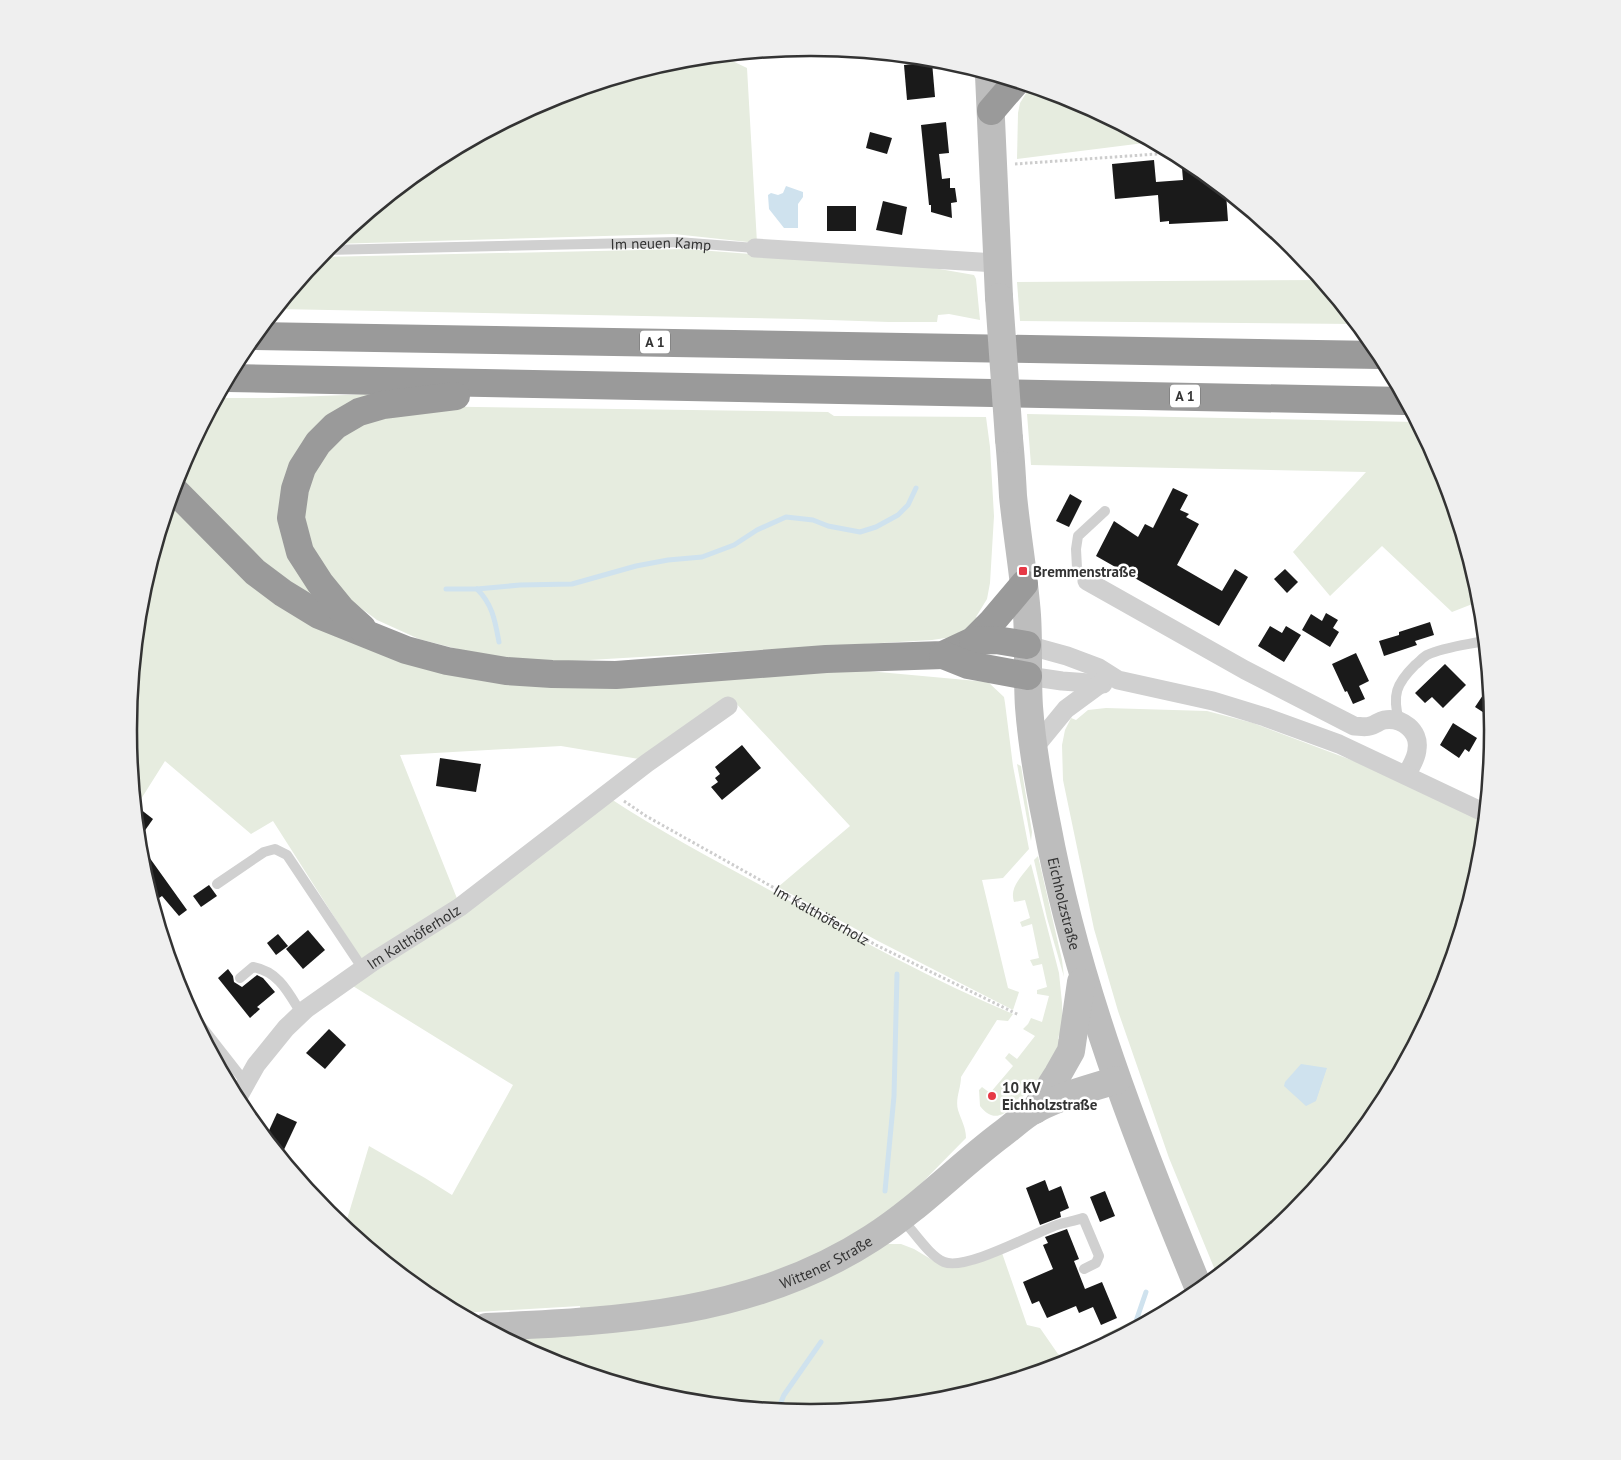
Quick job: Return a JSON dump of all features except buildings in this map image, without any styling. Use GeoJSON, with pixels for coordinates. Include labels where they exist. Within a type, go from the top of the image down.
{"type":"FeatureCollection","features":[{"type":"Feature","properties":{"kind":"highway"},"geometry":{"type":"LineString","coordinates":[[991,111],[1012,87]]}},
{"type":"Feature","properties":{"kind":"highway","name":"A 1"},"geometry":{"type":"LineString","coordinates":[[264,336],[1370,355]]}},
{"type":"Feature","properties":{"kind":"highway","name":"A 1"},"geometry":{"type":"LineString","coordinates":[[236,378],[1398,400]]}},
{"type":"Feature","properties":{"kind":"highway"},"geometry":{"type":"LineString","coordinates":[[370,635],[342,610],[320,583],[300,552],[291,518],[295,489],[302,468],[318,443],[335,426],[359,412],[383,405],[539,384]]}},
{"type":"Feature","properties":{"kind":"highway"},"geometry":{"type":"LineString","coordinates":[[179,495],[255,572],[319,616],[406,650],[447,661],[506,671],[616,675],[826,659],[943,655],[973,641],[1024,584]]}},
{"type":"Feature","properties":{"kind":"highway"},"geometry":{"type":"LineString","coordinates":[[973,641],[1001,640],[1027,645]]}},
{"type":"Feature","properties":{"kind":"highway"},"geometry":{"type":"LineString","coordinates":[[943,655],[968,665],[1028,676]]}},
{"type":"Feature","properties":{"kind":"main road"},"geometry":{"type":"LineString","coordinates":[[990,81],[992,165]]}},
{"type":"Feature","properties":{"kind":"main road","name":"Eichholzstraße"},"geometry":{"type":"LineString","coordinates":[[992,165],[996,263],[1013,498],[1027,618],[1028,676],[1034,748],[1046,825],[1060,892],[1082,973],[1118,1080],[1196,1282]]}},
{"type":"Feature","properties":{"kind":"main road"},"geometry":{"type":"LineString","coordinates":[[1035,1110],[1071,1051],[1082,973]]}},
{"type":"Feature","properties":{"kind":"main road","name":"Wittener Straße"},"geometry":{"type":"LineString","coordinates":[[499,1326],[551,1324],[678,1312],[742,1297],[798,1278],[835,1260],[872,1238],[1035,1110],[1081,1091],[1118,1080]]}},
{"type":"Feature","properties":{"kind":"street","name":"Im neuen Kamp"},"geometry":{"type":"LineString","coordinates":[[755,248],[996,263]]}},
{"type":"Feature","properties":{"kind":"street"},"geometry":{"type":"LineString","coordinates":[[1087,581],[1245,670],[1354,726],[1369,727],[1382,720],[1394,719],[1399,721],[1411,729],[1417,740],[1418,751],[1407,775]]}},
{"type":"Feature","properties":{"kind":"street"},"geometry":{"type":"LineString","coordinates":[[1027,645],[1067,656],[1099,668],[1109,682]]}},
{"type":"Feature","properties":{"kind":"street"},"geometry":{"type":"LineString","coordinates":[[1028,676],[1062,681],[1109,682],[1213,701],[1265,716],[1339,744],[1479,811]]}},
{"type":"Feature","properties":{"kind":"street"},"geometry":{"type":"LineString","coordinates":[[1034,748],[1066,709],[1109,682]]}},
{"type":"Feature","properties":{"kind":"street","name":"Im Kalthöferholz"},"geometry":{"type":"LineString","coordinates":[[242,1091],[256,1066],[286,1028],[302,1013],[363,969],[460,907],[609,791],[728,706]]}},
{"type":"Feature","properties":{"kind":"lane","name":"Im neuen Kamp"},"geometry":{"type":"LineString","coordinates":[[338,250],[678,242],[755,248]]}},
{"type":"Feature","properties":{"kind":"lane"},"geometry":{"type":"LineString","coordinates":[[1087,581],[1078,568],[1076,549],[1078,536],[1105,511]]}},
{"type":"Feature","properties":{"kind":"lane"},"geometry":{"type":"LineString","coordinates":[[1399,721],[1397,687],[1406,674],[1426,656],[1478,642]]}},
{"type":"Feature","properties":{"kind":"lane"},"geometry":{"type":"LineString","coordinates":[[217,884],[264,852],[275,849],[288,855],[363,969]]}},
{"type":"Feature","properties":{"kind":"lane"},"geometry":{"type":"LineString","coordinates":[[240,978],[253,967],[264,969],[280,980],[302,1013]]}},
{"type":"Feature","properties":{"kind":"lane"},"geometry":{"type":"LineString","coordinates":[[901,1217],[935,1257],[952,1264],[988,1254],[1058,1225],[1084,1218],[1099,1256],[1096,1263],[1084,1269]]}},
{"type":"Feature","properties":{"kind":"path"},"geometry":{"type":"LineString","coordinates":[[992,165],[1030,164],[1159,154]]}},
{"type":"Feature","properties":{"kind":"path","name":"Im Kalthöferholz"},"geometry":{"type":"LineString","coordinates":[[609,791],[646,816],[876,945],[1019,1015]]}},
{"type":"Feature","properties":{"kind":"shaded area"},"geometry":{"type":"Polygon","coordinates":[[[733,61],[747,68],[757,243],[674,234],[345,244],[400,195],[436,170],[513,126],[594,92],[636,79],[679,69],[733,61]]]}},
{"type":"Feature","properties":{"kind":"shaded area"},"geometry":{"type":"Polygon","coordinates":[[[1027,92],[1108,126],[1140,143],[1017,159],[1020,103],[1027,92]]]}},
{"type":"Feature","properties":{"kind":"shaded area"},"geometry":{"type":"Polygon","coordinates":[[[685,249],[922,266],[974,275],[980,320],[949,314],[938,315],[937,322],[889,322],[285,309],[331,257],[685,249]]]}},
{"type":"Feature","properties":{"kind":"shaded area"},"geometry":{"type":"Polygon","coordinates":[[[1311,280],[1348,324],[1020,321],[1017,282],[1311,280]]]}},
{"type":"Feature","properties":{"kind":"shaded area"},"geometry":{"type":"Polygon","coordinates":[[[372,394],[286,486],[339,617],[261,561],[183,485],[206,432],[224,398],[372,394]]]}},
{"type":"Feature","properties":{"kind":"shaded area"},"geometry":{"type":"Polygon","coordinates":[[[411,406],[828,412],[834,416],[986,417],[990,447],[994,516],[990,583],[987,599],[976,617],[980,621],[959,636],[932,640],[555,662],[481,655],[419,639],[377,620],[346,597],[317,566],[302,509],[316,458],[357,420],[411,406]]]}},
{"type":"Feature","properties":{"kind":"shaded area"},"geometry":{"type":"Polygon","coordinates":[[[1027,414],[1410,422],[1433,472],[1448,513],[1461,556],[1472,604],[1452,612],[1382,546],[1330,596],[1293,552],[1366,472],[1031,465],[1027,414]]]}},
{"type":"Feature","properties":{"kind":"shaded area"},"geometry":{"type":"Polygon","coordinates":[[[177,503],[257,579],[447,669],[846,669],[988,682],[1004,697],[1013,766],[1029,849],[1003,878],[982,880],[1008,988],[1019,992],[1013,1010],[778,887],[850,826],[732,699],[645,760],[561,746],[400,755],[458,901],[363,962],[273,821],[251,834],[165,761],[141,799],[137,730],[138,686],[143,642],[160,556],[177,503]]]}},
{"type":"Feature","properties":{"kind":"shaded area"},"geometry":{"type":"Polygon","coordinates":[[[1106,708],[1207,711],[1253,723],[1378,770],[1478,817],[1471,861],[1448,947],[1433,988],[1415,1028],[1394,1067],[1371,1104],[1317,1174],[1255,1237],[1215,1269],[1169,1158],[1118,1011],[1094,929],[1063,780],[1062,745],[1065,730],[1071,718],[1076,720],[1088,710],[1106,708]]]}},
{"type":"Feature","properties":{"kind":"shaded area"},"geometry":{"type":"Polygon","coordinates":[[[1017,764],[1021,766],[1032,832],[1031,841],[1017,764]]]}},
{"type":"Feature","properties":{"kind":"shaded area"},"geometry":{"type":"Polygon","coordinates":[[[608,797],[696,850],[870,945],[955,988],[1013,1014],[1008,1021],[997,1020],[961,1077],[957,1106],[966,1138],[909,1196],[861,1233],[803,1266],[685,1301],[581,1314],[580,1306],[473,1312],[400,1265],[347,1219],[369,1146],[452,1195],[513,1085],[348,983],[608,797]]]}},
{"type":"Feature","properties":{"kind":"shaded area"},"geometry":{"type":"Polygon","coordinates":[[[1038,856],[1062,960],[1064,977],[1047,918],[1034,860],[1038,856]]]}},
{"type":"Feature","properties":{"kind":"shaded area"},"geometry":{"type":"Polygon","coordinates":[[[1031,864],[1059,973],[1063,1034],[1059,1035],[1058,1039],[1061,1040],[1051,1064],[1015,1106],[997,1116],[989,1114],[980,1106],[979,1090],[982,1087],[990,1093],[1013,1066],[1005,1058],[1009,1053],[1017,1059],[1035,1036],[1023,1029],[1031,1018],[1042,1022],[1049,996],[1037,994],[1037,990],[1047,987],[1042,964],[1033,966],[1030,960],[1039,958],[1032,924],[1022,927],[1020,922],[1030,918],[1025,900],[1014,902],[1013,897],[1013,891],[1017,882],[1031,864]]]}},
{"type":"Feature","properties":{"kind":"shaded area"},"geometry":{"type":"Polygon","coordinates":[[[887,1244],[901,1244],[914,1249],[944,1267],[956,1267],[1002,1253],[1027,1325],[1040,1328],[1060,1355],[985,1381],[942,1391],[898,1398],[810,1404],[723,1398],[679,1391],[636,1381],[594,1368],[513,1334],[593,1329],[887,1244]]]}},
{"type":"Feature","properties":{"kind":"shaded area"},"geometry":{"type":"Polygon","coordinates":[[[1132,1321],[1103,1336],[1103,1335],[1132,1321]]]}},
{"type":"Feature","properties":{"kind":"water"},"geometry":{"type":"Polygon","coordinates":[[[786,186],[803,192],[803,197],[798,204],[798,228],[784,228],[769,209],[768,195],[771,193],[778,195],[783,193],[786,186]]]}},
{"type":"Feature","properties":{"kind":"water"},"geometry":{"type":"Polygon","coordinates":[[[1301,1064],[1327,1068],[1316,1101],[1306,1106],[1284,1086],[1285,1082],[1301,1064]]]}},
{"type":"Feature","properties":{"kind":"waterway"},"geometry":{"type":"LineString","coordinates":[[446,589],[572,584],[636,566],[668,560],[702,557],[734,545],[757,530],[786,517],[813,520],[828,526],[860,532],[876,527],[898,515],[908,505],[916,488]]}},
{"type":"Feature","properties":{"kind":"waterway"},"geometry":{"type":"LineString","coordinates":[[477,589],[490,607],[499,642]]}},
{"type":"Feature","properties":{"kind":"waterway"},"geometry":{"type":"LineString","coordinates":[[885,1191],[894,1096],[897,974]]}},
{"type":"Feature","properties":{"kind":"waterway"},"geometry":{"type":"LineString","coordinates":[[1137,1318],[1146,1292]]}},
{"type":"Feature","properties":{"kind":"waterway"},"geometry":{"type":"LineString","coordinates":[[781,1403],[784,1395],[821,1342]]}},
{"type":"Feature","properties":{"kind":"place","name":"Bremmenstraße"},"geometry":{"type":"Point","coordinates":[1023,571]}},
{"type":"Feature","properties":{"kind":"place","name":"10 KV Eichholzstraße"},"geometry":{"type":"Point","coordinates":[992,1096]}}]}
